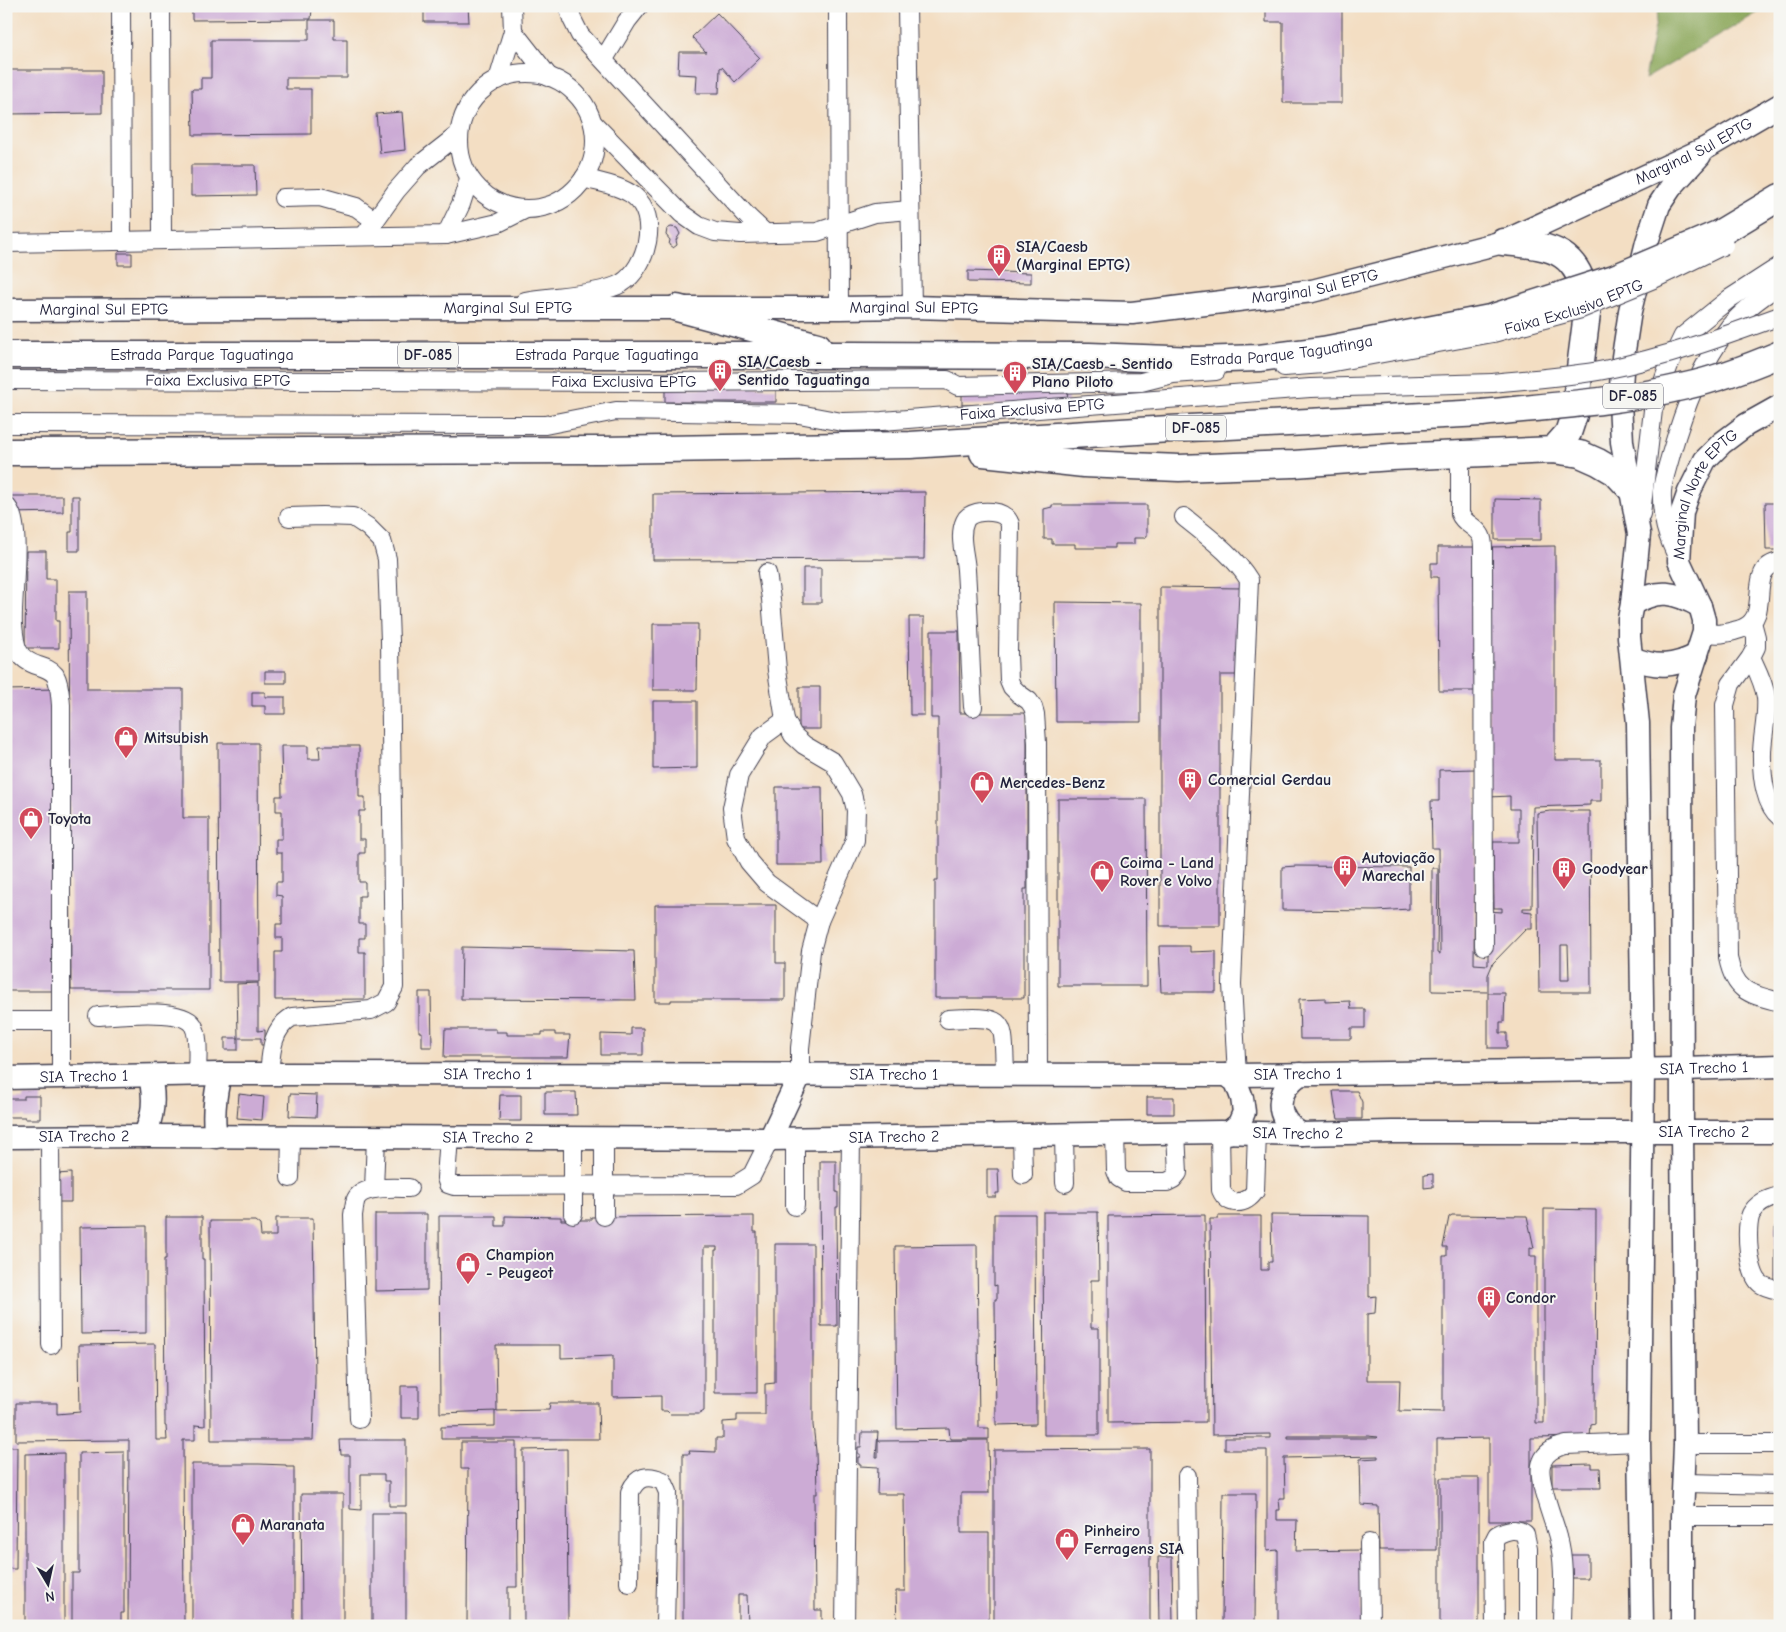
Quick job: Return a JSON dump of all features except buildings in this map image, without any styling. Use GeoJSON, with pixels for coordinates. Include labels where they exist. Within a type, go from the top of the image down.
{"type":"FeatureCollection","features":[{"type":"Feature","properties":{"kind":"highway","name":"Estrada Parque Taguatinga"},"geometry":{"type":"LineString","coordinates":[[6,355],[1089,356],[1197,360],[1259,358],[1492,326],[1614,278],[1722,239],[1780,197]]}},
{"type":"Feature","properties":{"kind":"highway"},"geometry":{"type":"LineString","coordinates":[[1503,242],[1544,246],[1562,254],[1581,277],[1586,295],[1588,306],[1574,415],[1568,433],[1553,450]]}},
{"type":"Feature","properties":{"kind":"highway"},"geometry":{"type":"LineString","coordinates":[[678,308],[850,355]]}},
{"type":"Feature","properties":{"kind":"highway","name":"DF-085"},"geometry":{"type":"LineString","coordinates":[[6,452],[602,450],[910,445],[1161,429],[1482,413],[1649,394],[1723,376],[1780,354]]}},
{"type":"Feature","properties":{"kind":"highway"},"geometry":{"type":"LineString","coordinates":[[910,445],[1084,464],[1179,468],[1294,464],[1553,450],[1580,454],[1598,462],[1615,472],[1632,489]]}},
{"type":"Feature","properties":{"kind":"main road","name":"Marginal Sul EPTG"},"geometry":{"type":"LineString","coordinates":[[6,310],[839,308],[912,306],[1132,314],[1312,291],[1503,242],[1706,148],[1780,106]]}},
{"type":"Feature","properties":{"kind":"main road"},"geometry":{"type":"LineString","coordinates":[[1642,1626],[1638,1442],[1643,1070],[1638,723],[1629,628],[1639,534],[1622,442],[1620,402],[1623,357],[1630,311],[1647,242],[1659,205],[1671,187],[1706,148]]}},
{"type":"Feature","properties":{"kind":"main road","name":"Marginal Norte EPTG"},"geometry":{"type":"LineString","coordinates":[[1700,606],[1679,561],[1682,512],[1689,492],[1705,460],[1746,426],[1780,406]]}},
{"type":"Feature","properties":{"kind":"main road"},"geometry":{"type":"LineString","coordinates":[[1632,604],[1645,596],[1655,593],[1669,593],[1684,597],[1700,606],[1704,620],[1704,632],[1698,655],[1684,695],[1681,728],[1682,1133],[1686,1444],[1682,1516],[1682,1626]]}},
{"type":"Feature","properties":{"kind":"main road"},"geometry":{"type":"LineString","coordinates":[[1632,658],[1645,663],[1666,666],[1683,662],[1698,655]]}},
{"type":"Feature","properties":{"kind":"main road","name":"SIA Trecho 1"},"geometry":{"type":"LineString","coordinates":[[6,1078],[197,1076],[220,1074],[1232,1075],[1779,1067]]}},
{"type":"Feature","properties":{"kind":"main road"},"geometry":{"type":"LineString","coordinates":[[216,1137],[214,1108],[220,1074]]}},
{"type":"Feature","properties":{"kind":"main road"},"geometry":{"type":"LineString","coordinates":[[1300,1074],[1284,1090],[1281,1100],[1285,1121],[1301,1134]]}},
{"type":"Feature","properties":{"kind":"main road"},"geometry":{"type":"LineString","coordinates":[[770,1139],[800,1075]]}},
{"type":"Feature","properties":{"kind":"main road"},"geometry":{"type":"LineString","coordinates":[[1224,1133],[1239,1124],[1244,1112],[1242,1098],[1232,1075]]}},
{"type":"Feature","properties":{"kind":"main road"},"geometry":{"type":"LineString","coordinates":[[144,1136],[151,1122],[153,1106],[150,1076]]}},
{"type":"Feature","properties":{"kind":"main road","name":"SIA Trecho 2"},"geometry":{"type":"LineString","coordinates":[[6,1137],[770,1139],[1114,1133],[1780,1132]]}},
{"type":"Feature","properties":{"kind":"street"},"geometry":{"type":"LineString","coordinates":[[121,6],[122,241]]}},
{"type":"Feature","properties":{"kind":"street"},"geometry":{"type":"LineString","coordinates":[[161,6],[162,240]]}},
{"type":"Feature","properties":{"kind":"street"},"geometry":{"type":"LineString","coordinates":[[498,80],[513,31],[512,6]]}},
{"type":"Feature","properties":{"kind":"street"},"geometry":{"type":"LineString","coordinates":[[568,6],[580,35],[742,211],[765,233]]}},
{"type":"Feature","properties":{"kind":"street"},"geometry":{"type":"LineString","coordinates":[[604,59],[627,21],[639,6]]}},
{"type":"Feature","properties":{"kind":"street"},"geometry":{"type":"LineString","coordinates":[[838,6],[839,308]]}},
{"type":"Feature","properties":{"kind":"street"},"geometry":{"type":"LineString","coordinates":[[907,6],[912,306]]}},
{"type":"Feature","properties":{"kind":"street"},"geometry":{"type":"LineString","coordinates":[[513,31],[549,77]]}},
{"type":"Feature","properties":{"kind":"street"},"geometry":{"type":"LineString","coordinates":[[6,243],[446,235],[498,223],[524,210],[548,206],[568,195],[584,178],[592,161],[596,142],[593,123],[584,103],[568,87],[549,77],[532,73],[514,74],[498,80],[478,93],[465,112],[459,134],[460,157],[469,179],[484,195],[503,205],[524,210]]}},
{"type":"Feature","properties":{"kind":"street"},"geometry":{"type":"LineString","coordinates":[[593,123],[682,214],[699,226],[715,232],[740,234],[816,232],[840,226],[875,213],[910,210]]}},
{"type":"Feature","properties":{"kind":"street"},"geometry":{"type":"LineString","coordinates":[[364,236],[396,191],[418,166],[459,134]]}},
{"type":"Feature","properties":{"kind":"street"},"geometry":{"type":"LineString","coordinates":[[482,308],[603,290],[622,283],[637,270],[647,248],[648,229],[644,209],[635,197],[619,188],[584,178]]}},
{"type":"Feature","properties":{"kind":"street"},"geometry":{"type":"LineString","coordinates":[[446,235],[461,204],[469,179]]}},
{"type":"Feature","properties":{"kind":"street"},"geometry":{"type":"LineString","coordinates":[[283,198],[320,197],[356,207],[374,220]]}},
{"type":"Feature","properties":{"kind":"street"},"geometry":{"type":"LineString","coordinates":[[1722,239],[1780,212]]}},
{"type":"Feature","properties":{"kind":"street"},"geometry":{"type":"LineString","coordinates":[[1639,534],[1653,410],[1669,364],[1683,336],[1729,299],[1780,266]]}},
{"type":"Feature","properties":{"kind":"street"},"geometry":{"type":"LineString","coordinates":[[1679,561],[1665,526],[1662,489],[1680,421],[1706,361],[1730,326],[1750,305],[1780,285]]}},
{"type":"Feature","properties":{"kind":"street","name":"Faixa Exclusiva EPTG"},"geometry":{"type":"LineString","coordinates":[[6,424],[545,426],[616,411],[799,414],[842,422],[882,421],[1310,388],[1493,383],[1602,370],[1694,346],[1780,316]]}},
{"type":"Feature","properties":{"kind":"street","name":"Faixa Exclusiva EPTG"},"geometry":{"type":"LineString","coordinates":[[6,380],[649,382],[947,380],[958,386],[1141,382],[1173,374],[1323,364],[1492,326]]}},
{"type":"Feature","properties":{"kind":"street"},"geometry":{"type":"LineString","coordinates":[[1460,454],[1460,514],[1463,520],[1477,530],[1481,536],[1483,549],[1484,946]]}},
{"type":"Feature","properties":{"kind":"street"},"geometry":{"type":"LineString","coordinates":[[6,506],[12,512],[16,542],[13,621],[16,646],[19,654],[26,661],[45,668],[54,674],[60,695],[61,1077]]}},
{"type":"Feature","properties":{"kind":"street"},"geometry":{"type":"LineString","coordinates":[[972,707],[966,567],[962,541],[963,527],[966,519],[972,514],[993,512],[1003,515],[1010,524],[1009,680],[1018,694],[1029,701],[1035,714],[1037,743],[1038,1074]]}},
{"type":"Feature","properties":{"kind":"street"},"geometry":{"type":"LineString","coordinates":[[269,1075],[276,1032],[283,1022],[292,1017],[371,1010],[386,1002],[394,987],[390,640],[387,559],[382,541],[368,527],[353,518],[322,516],[289,517]]}},
{"type":"Feature","properties":{"kind":"street"},"geometry":{"type":"LineString","coordinates":[[1184,517],[1235,561],[1249,580],[1232,984],[1232,1075]]}},
{"type":"Feature","properties":{"kind":"street"},"geometry":{"type":"LineString","coordinates":[[1704,632],[1717,635],[1746,627],[1752,622],[1757,614],[1759,583],[1765,569],[1774,563],[1780,562]]}},
{"type":"Feature","properties":{"kind":"street"},"geometry":{"type":"LineString","coordinates":[[767,573],[777,670],[785,720],[793,735],[804,745],[833,762],[852,794],[856,810],[855,840],[819,921],[811,951],[800,1048],[800,1075]]}},
{"type":"Feature","properties":{"kind":"street"},"geometry":{"type":"LineString","coordinates":[[1752,622],[1756,648],[1731,684],[1725,705],[1728,958],[1733,977],[1746,991],[1780,1002]]}},
{"type":"Feature","properties":{"kind":"street"},"geometry":{"type":"LineString","coordinates":[[1751,656],[1764,686],[1766,699],[1762,758],[1765,786],[1774,812],[1780,817]]}},
{"type":"Feature","properties":{"kind":"street"},"geometry":{"type":"LineString","coordinates":[[785,720],[763,736],[739,775],[732,808],[736,838],[749,862],[768,883],[819,921]]}},
{"type":"Feature","properties":{"kind":"street"},"geometry":{"type":"LineString","coordinates":[[98,1016],[162,1014],[187,1019],[193,1025],[195,1031],[198,1054],[197,1076]]}},
{"type":"Feature","properties":{"kind":"street"},"geometry":{"type":"LineString","coordinates":[[948,1019],[988,1018],[999,1023],[1003,1030],[1005,1075]]}},
{"type":"Feature","properties":{"kind":"street"},"geometry":{"type":"LineString","coordinates":[[6,1021],[61,1020]]}},
{"type":"Feature","properties":{"kind":"street"},"geometry":{"type":"LineString","coordinates":[[1114,1133],[1116,1171],[1120,1178],[1126,1182],[1167,1182],[1173,1179],[1178,1173],[1176,1133]]}},
{"type":"Feature","properties":{"kind":"street"},"geometry":{"type":"LineString","coordinates":[[1224,1133],[1221,1190],[1224,1197],[1229,1201],[1246,1202],[1255,1191],[1257,1133]]}},
{"type":"Feature","properties":{"kind":"street"},"geometry":{"type":"LineString","coordinates":[[1022,1135],[1023,1176]]}},
{"type":"Feature","properties":{"kind":"street"},"geometry":{"type":"LineString","coordinates":[[1064,1135],[1065,1183]]}},
{"type":"Feature","properties":{"kind":"street"},"geometry":{"type":"LineString","coordinates":[[50,1137],[51,1345]]}},
{"type":"Feature","properties":{"kind":"street"},"geometry":{"type":"LineString","coordinates":[[290,1178],[291,1137]]}},
{"type":"Feature","properties":{"kind":"street"},"geometry":{"type":"LineString","coordinates":[[374,1189],[376,1137]]}},
{"type":"Feature","properties":{"kind":"street"},"geometry":{"type":"LineString","coordinates":[[449,1137],[446,1178],[448,1184],[454,1186],[736,1184],[752,1175],[770,1139]]}},
{"type":"Feature","properties":{"kind":"street"},"geometry":{"type":"LineString","coordinates":[[573,1138],[573,1214]]}},
{"type":"Feature","properties":{"kind":"street"},"geometry":{"type":"LineString","coordinates":[[604,1138],[604,1216]]}},
{"type":"Feature","properties":{"kind":"street"},"geometry":{"type":"LineString","coordinates":[[795,1138],[795,1206]]}},
{"type":"Feature","properties":{"kind":"street"},"geometry":{"type":"LineString","coordinates":[[845,1626],[851,1138]]}},
{"type":"Feature","properties":{"kind":"street"},"geometry":{"type":"LineString","coordinates":[[360,1419],[353,1215],[355,1201],[360,1194],[374,1189],[409,1188]]}},
{"type":"Feature","properties":{"kind":"street"},"geometry":{"type":"LineString","coordinates":[[1780,1196],[1765,1200],[1752,1214],[1749,1224],[1749,1250],[1752,1270],[1760,1284],[1780,1290]]}},
{"type":"Feature","properties":{"kind":"street"},"geometry":{"type":"LineString","coordinates":[[1562,1626],[1562,1566],[1558,1538],[1540,1476],[1541,1463],[1546,1455],[1555,1448],[1566,1445],[1638,1442]]}},
{"type":"Feature","properties":{"kind":"street"},"geometry":{"type":"LineString","coordinates":[[1686,1444],[1780,1444]]}},
{"type":"Feature","properties":{"kind":"street"},"geometry":{"type":"LineString","coordinates":[[1187,1476],[1189,1626]]}},
{"type":"Feature","properties":{"kind":"street"},"geometry":{"type":"LineString","coordinates":[[629,1583],[630,1492],[634,1484],[640,1479],[654,1477],[663,1481],[668,1492],[665,1626]]}},
{"type":"Feature","properties":{"kind":"street"},"geometry":{"type":"LineString","coordinates":[[1684,1483],[1780,1485]]}},
{"type":"Feature","properties":{"kind":"street"},"geometry":{"type":"LineString","coordinates":[[1682,1516],[1779,1516]]}},
{"type":"Feature","properties":{"kind":"street"},"geometry":{"type":"LineString","coordinates":[[1494,1626],[1494,1541],[1497,1535],[1506,1530],[1520,1530],[1525,1534],[1528,1548],[1528,1626]]}},
{"type":"Feature","properties":{"kind":"street"},"geometry":{"type":"LineString","coordinates":[[1369,1544],[1370,1626]]}},
{"type":"Feature","properties":{"kind":"green space"},"geometry":{"type":"Polygon","coordinates":[[[1659,6],[1769,6],[1645,79],[1659,6]]]}},
{"type":"Feature","properties":{"kind":"place","name":"SIA/Caesb (Marginal EPTG)"},"geometry":{"type":"Point","coordinates":[999,277]}},
{"type":"Feature","properties":{"kind":"place","name":"SIA/Caesb - Sentido Taguatinga"},"geometry":{"type":"Point","coordinates":[720,392]}},
{"type":"Feature","properties":{"kind":"place","name":"SIA/Caesb - Sentido Plano Piloto"},"geometry":{"type":"Point","coordinates":[1015,394]}},
{"type":"Feature","properties":{"kind":"place","name":"Mitsubish"},"geometry":{"type":"Point","coordinates":[126,759]}},
{"type":"Feature","properties":{"kind":"place","name":"Comercial Gerdau"},"geometry":{"type":"Point","coordinates":[1190,801]}},
{"type":"Feature","properties":{"kind":"place","name":"Mercedes-Benz"},"geometry":{"type":"Point","coordinates":[982,804]}},
{"type":"Feature","properties":{"kind":"place","name":"Toyota"},"geometry":{"type":"Point","coordinates":[31,840]}},
{"type":"Feature","properties":{"kind":"place","name":"Autoviação Marechal"},"geometry":{"type":"Point","coordinates":[1345,888]}},
{"type":"Feature","properties":{"kind":"place","name":"Goodyear"},"geometry":{"type":"Point","coordinates":[1564,890]}},
{"type":"Feature","properties":{"kind":"place","name":"Coima - Land Rover e Volvo"},"geometry":{"type":"Point","coordinates":[1102,893]}},
{"type":"Feature","properties":{"kind":"place","name":"Champion - Peugeot"},"geometry":{"type":"Point","coordinates":[468,1285]}},
{"type":"Feature","properties":{"kind":"place","name":"Condor"},"geometry":{"type":"Point","coordinates":[1489,1319]}},
{"type":"Feature","properties":{"kind":"place","name":"Maranata"},"geometry":{"type":"Point","coordinates":[243,1546]}},
{"type":"Feature","properties":{"kind":"place","name":"Pinheiro Ferragens SIA"},"geometry":{"type":"Point","coordinates":[1067,1561]}}]}
